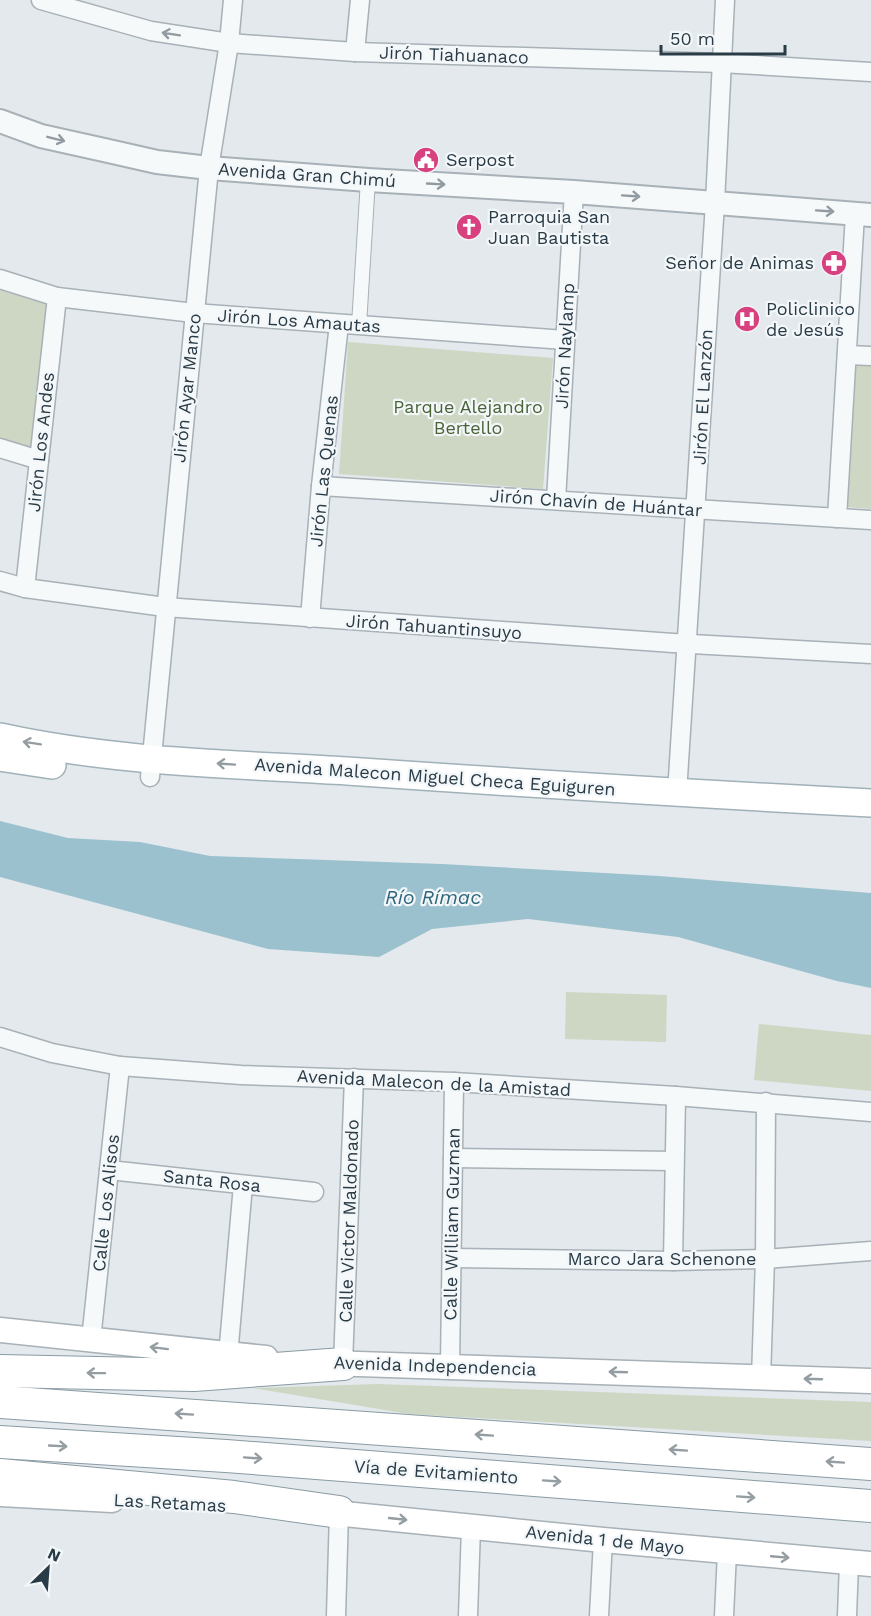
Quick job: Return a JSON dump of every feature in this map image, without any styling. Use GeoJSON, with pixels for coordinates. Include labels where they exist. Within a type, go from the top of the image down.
{"type":"FeatureCollection","features":[{"type":"Feature","properties":{"kind":"highway"},"geometry":{"type":"LineString","coordinates":[[0,1371],[194,1375],[343,1364]]}},
{"type":"Feature","properties":{"kind":"highway"},"geometry":{"type":"LineString","coordinates":[[0,1401],[871,1464]]}},
{"type":"Feature","properties":{"kind":"highway","name":"Vía de Evitamiento"},"geometry":{"type":"LineString","coordinates":[[0,1442],[226,1456],[871,1506]]}},
{"type":"Feature","properties":{"kind":"highway"},"geometry":{"type":"LineString","coordinates":[[0,1475],[234,1497],[339,1512]]}},
{"type":"Feature","properties":{"kind":"main road","name":"Avenida Malecon Miguel Checa Eguiguren"},"geometry":{"type":"LineString","coordinates":[[0,737],[151,768],[871,803]]}},
{"type":"Feature","properties":{"kind":"main road","name":"Avenida Malecon Miguel Checa Eguiguren"},"geometry":{"type":"LineString","coordinates":[[0,757],[676,810],[871,820]]}},
{"type":"Feature","properties":{"kind":"main road","name":"Avenida Independencia"},"geometry":{"type":"LineString","coordinates":[[0,1330],[228,1356],[343,1364],[871,1381]]}},
{"type":"Feature","properties":{"kind":"main road","name":"Las Retamas"},"geometry":{"type":"LineString","coordinates":[[0,1494],[339,1512]]}},
{"type":"Feature","properties":{"kind":"main road","name":"Avenida 1 de Mayo"},"geometry":{"type":"LineString","coordinates":[[339,1512],[471,1527],[860,1564]]}},
{"type":"Feature","properties":{"kind":"street","name":"Jirón Tiahuanaco"},"geometry":{"type":"LineString","coordinates":[[41,0],[151,31],[229,43],[355,52],[721,63],[871,72]]}},
{"type":"Feature","properties":{"kind":"street"},"geometry":{"type":"LineString","coordinates":[[71,0],[90,14]]}},
{"type":"Feature","properties":{"kind":"street","name":"Jirón Ayar Manco"},"geometry":{"type":"LineString","coordinates":[[151,768],[209,168],[229,43],[233,0]]}},
{"type":"Feature","properties":{"kind":"street"},"geometry":{"type":"LineString","coordinates":[[355,52],[360,0]]}},
{"type":"Feature","properties":{"kind":"street","name":"Jirón El Lanzón"},"geometry":{"type":"LineString","coordinates":[[677,793],[696,509],[725,0]]}},
{"type":"Feature","properties":{"kind":"street","name":"Avenida Gran Chimú"},"geometry":{"type":"LineString","coordinates":[[0,122],[41,136],[157,162],[209,168],[863,214]]}},
{"type":"Feature","properties":{"kind":"street"},"geometry":{"type":"LineString","coordinates":[[359,325],[368,180]]}},
{"type":"Feature","properties":{"kind":"street","name":"Jirón Naylamp"},"geometry":{"type":"LineString","coordinates":[[556,500],[574,192]]}},
{"type":"Feature","properties":{"kind":"street"},"geometry":{"type":"LineString","coordinates":[[837,518],[847,355],[863,214]]}},
{"type":"Feature","properties":{"kind":"street","name":"Jirón Los Amautas"},"geometry":{"type":"LineString","coordinates":[[0,279],[57,297],[194,313],[565,340]]}},
{"type":"Feature","properties":{"kind":"street","name":"Jirón Los Andes"},"geometry":{"type":"LineString","coordinates":[[25,588],[57,297]]}},
{"type":"Feature","properties":{"kind":"street","name":"Jirón Las Quenas"},"geometry":{"type":"LineString","coordinates":[[310,618],[321,486],[339,324]]}},
{"type":"Feature","properties":{"kind":"street"},"geometry":{"type":"LineString","coordinates":[[847,355],[871,356]]}},
{"type":"Feature","properties":{"kind":"street"},"geometry":{"type":"LineString","coordinates":[[0,447],[39,460]]}},
{"type":"Feature","properties":{"kind":"street","name":"Jirón Chavín de Huántar"},"geometry":{"type":"LineString","coordinates":[[321,486],[871,520]]}},
{"type":"Feature","properties":{"kind":"street","name":"Jirón Tahuantinsuyo"},"geometry":{"type":"LineString","coordinates":[[0,581],[25,588],[165,607],[686,644],[871,654]]}},
{"type":"Feature","properties":{"kind":"street","name":"Avenida Malecon de la Amistad"},"geometry":{"type":"LineString","coordinates":[[0,1037],[52,1053],[120,1066],[241,1075],[454,1082],[766,1102],[871,1112]]}},
{"type":"Feature","properties":{"kind":"street","name":"Calle Los Alisos"},"geometry":{"type":"LineString","coordinates":[[91,1340],[120,1066]]}},
{"type":"Feature","properties":{"kind":"street","name":"Calle Victor Maldonado"},"geometry":{"type":"LineString","coordinates":[[343,1364],[354,1078]]}},
{"type":"Feature","properties":{"kind":"street","name":"Calle William Guzman"},"geometry":{"type":"LineString","coordinates":[[450,1366],[454,1082]]}},
{"type":"Feature","properties":{"kind":"street"},"geometry":{"type":"LineString","coordinates":[[674,1261],[676,1096]]}},
{"type":"Feature","properties":{"kind":"street"},"geometry":{"type":"LineString","coordinates":[[761,1378],[765,1259],[766,1102]]}},
{"type":"Feature","properties":{"kind":"street"},"geometry":{"type":"LineString","coordinates":[[453,1158],[674,1161]]}},
{"type":"Feature","properties":{"kind":"street","name":"Santa Rosa"},"geometry":{"type":"LineString","coordinates":[[109,1170],[314,1192]]}},
{"type":"Feature","properties":{"kind":"street"},"geometry":{"type":"LineString","coordinates":[[228,1356],[243,1185]]}},
{"type":"Feature","properties":{"kind":"street","name":"Marco Jara Schenone"},"geometry":{"type":"LineString","coordinates":[[452,1258],[674,1261],[765,1259],[871,1251]]}},
{"type":"Feature","properties":{"kind":"street"},"geometry":{"type":"LineString","coordinates":[[336,1616],[339,1512]]}},
{"type":"Feature","properties":{"kind":"street"},"geometry":{"type":"LineString","coordinates":[[468,1616],[471,1527]]}},
{"type":"Feature","properties":{"kind":"street"},"geometry":{"type":"LineString","coordinates":[[599,1616],[603,1540]]}},
{"type":"Feature","properties":{"kind":"street"},"geometry":{"type":"LineString","coordinates":[[724,1616],[728,1552]]}},
{"type":"Feature","properties":{"kind":"street"},"geometry":{"type":"LineString","coordinates":[[847,1616],[860,1564]]}},
{"type":"Feature","properties":{"kind":"green space"},"geometry":{"type":"Polygon","coordinates":[[[0,287],[50,303],[31,453],[0,442],[0,287]]]}},
{"type":"Feature","properties":{"kind":"green space","name":"Parque Alejandro Bertello"},"geometry":{"type":"Polygon","coordinates":[[[348,342],[553,358],[543,489],[339,474],[348,342]]]}},
{"type":"Feature","properties":{"kind":"green space"},"geometry":{"type":"Polygon","coordinates":[[[854,365],[871,366],[871,509],[846,507],[854,365]]]}},
{"type":"Feature","properties":{"kind":"green space"},"geometry":{"type":"Polygon","coordinates":[[[566,992],[667,995],[666,1042],[565,1039],[566,992]]]}},
{"type":"Feature","properties":{"kind":"green space"},"geometry":{"type":"Polygon","coordinates":[[[759,1024],[871,1035],[871,1091],[754,1080],[759,1024]]]}},
{"type":"Feature","properties":{"kind":"green space"},"geometry":{"type":"Polygon","coordinates":[[[378,1384],[871,1402],[871,1441],[409,1414],[253,1388],[378,1384]]]}},
{"type":"Feature","properties":{"kind":"water","name":"Río Rímac"},"geometry":{"type":"Polygon","coordinates":[[[0,821],[68,838],[140,842],[210,856],[442,864],[659,876],[871,893],[871,988],[837,981],[678,937],[528,919],[432,929],[379,957],[268,949],[0,877],[0,821]]]}},
{"type":"Feature","properties":{"kind":"place","name":"Serpost"},"geometry":{"type":"Point","coordinates":[426,160]}},
{"type":"Feature","properties":{"kind":"place","name":"Parroquia San Juan Bautista"},"geometry":{"type":"Point","coordinates":[469,227]}},
{"type":"Feature","properties":{"kind":"place","name":"Señor de Animas"},"geometry":{"type":"Point","coordinates":[834,263]}},
{"type":"Feature","properties":{"kind":"place","name":"Policlinico de Jesús"},"geometry":{"type":"Point","coordinates":[747,319]}}]}
